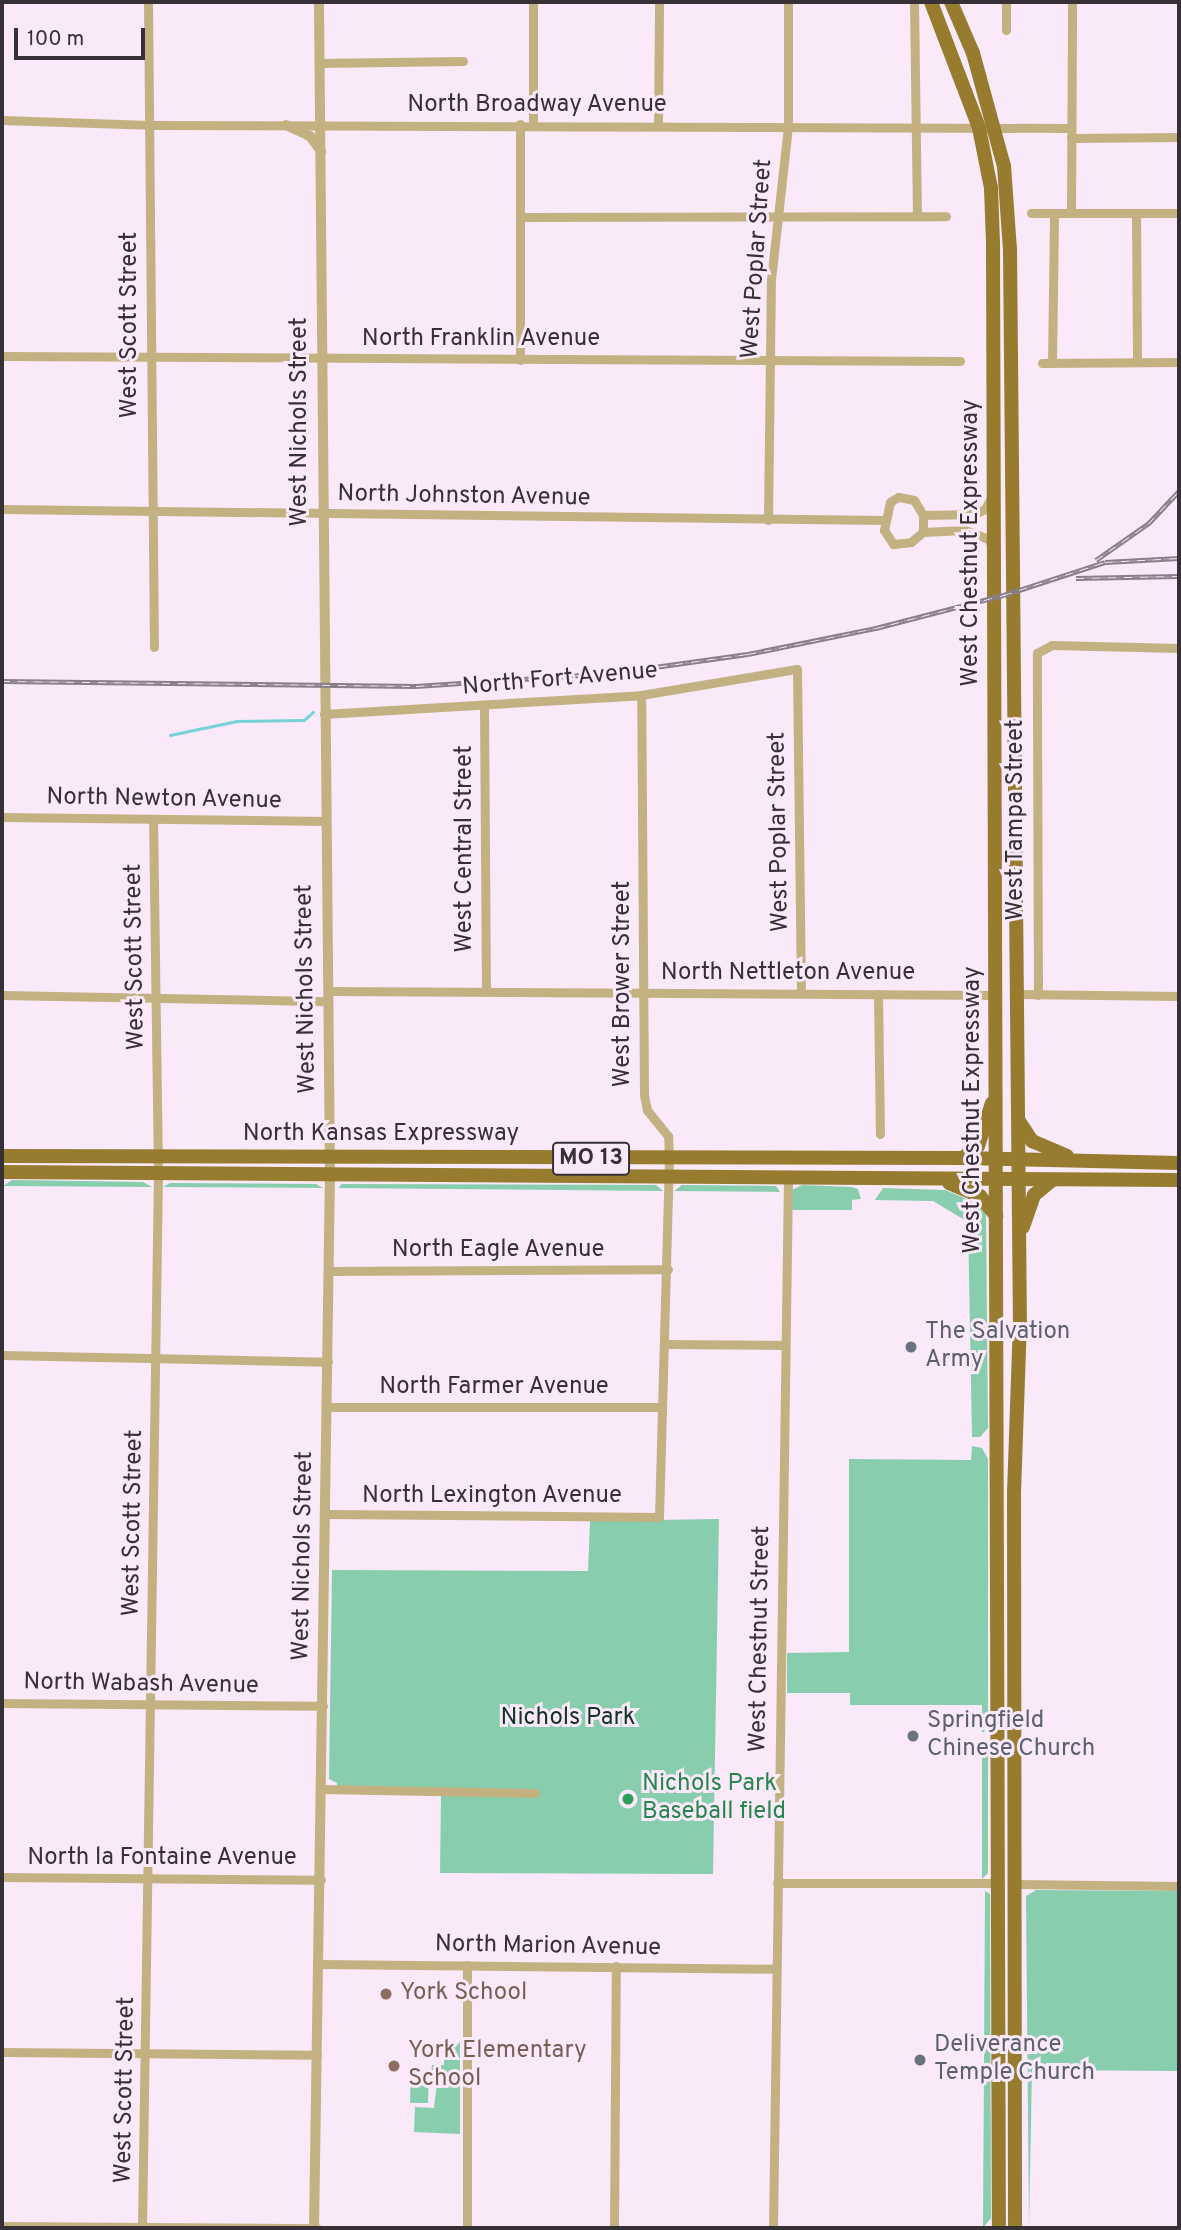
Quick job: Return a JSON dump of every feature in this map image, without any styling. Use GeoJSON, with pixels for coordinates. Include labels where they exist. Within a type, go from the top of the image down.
{"type":"FeatureCollection","features":[{"type":"Feature","properties":{"kind":"main road","name":"West Chestnut Expressway"},"geometry":{"type":"LineString","coordinates":[[931,2],[979,128],[991,202],[995,490],[999,2228]]}},
{"type":"Feature","properties":{"kind":"main road","name":"West Chestnut Expressway"},"geometry":{"type":"LineString","coordinates":[[951,2],[973,53],[995,128],[1004,166],[1010,249],[1018,994],[1016,2228]]}},
{"type":"Feature","properties":{"kind":"main road"},"geometry":{"type":"LineString","coordinates":[[963,1158],[982,1137],[997,1085]]}},
{"type":"Feature","properties":{"kind":"main road"},"geometry":{"type":"LineString","coordinates":[[1018,1111],[1023,1133],[1032,1141],[1089,1161]]}},
{"type":"Feature","properties":{"kind":"main road","name":"North Kansas Expressway"},"geometry":{"type":"LineString","coordinates":[[2,1156],[997,1158],[1179,1163]]}},
{"type":"Feature","properties":{"kind":"main road","name":"North Kansas Expressway"},"geometry":{"type":"LineString","coordinates":[[2,1172],[1179,1180]]}},
{"type":"Feature","properties":{"kind":"main road"},"geometry":{"type":"LineString","coordinates":[[931,1178],[980,1196],[997,1219]]}},
{"type":"Feature","properties":{"kind":"main road"},"geometry":{"type":"LineString","coordinates":[[1018,1238],[1034,1195],[1053,1181]]}},
{"type":"Feature","properties":{"kind":"street","name":"West Scott Street"},"geometry":{"type":"LineString","coordinates":[[148,2],[154,647]]}},
{"type":"Feature","properties":{"kind":"street","name":"West Nichols Street"},"geometry":{"type":"LineString","coordinates":[[315,2228],[330,1174],[322,514],[320,2]]}},
{"type":"Feature","properties":{"kind":"street"},"geometry":{"type":"LineString","coordinates":[[533,2],[533,125]]}},
{"type":"Feature","properties":{"kind":"street"},"geometry":{"type":"LineString","coordinates":[[658,126],[659,2]]}},
{"type":"Feature","properties":{"kind":"street","name":"West Poplar Street"},"geometry":{"type":"LineString","coordinates":[[768,520],[769,361],[777,216],[788,127],[788,2]]}},
{"type":"Feature","properties":{"kind":"street"},"geometry":{"type":"LineString","coordinates":[[914,2],[917,214]]}},
{"type":"Feature","properties":{"kind":"street"},"geometry":{"type":"LineString","coordinates":[[1006,2],[1006,30]]}},
{"type":"Feature","properties":{"kind":"street"},"geometry":{"type":"LineString","coordinates":[[1071,213],[1072,2]]}},
{"type":"Feature","properties":{"kind":"street"},"geometry":{"type":"LineString","coordinates":[[319,63],[463,61]]}},
{"type":"Feature","properties":{"kind":"street","name":"North Broadway Avenue"},"geometry":{"type":"LineString","coordinates":[[2,120],[149,125],[520,124],[995,128],[1179,137]]}},
{"type":"Feature","properties":{"kind":"street"},"geometry":{"type":"LineString","coordinates":[[520,124],[520,360]]}},
{"type":"Feature","properties":{"kind":"street"},"geometry":{"type":"LineString","coordinates":[[286,125],[310,136],[321,152]]}},
{"type":"Feature","properties":{"kind":"street"},"geometry":{"type":"LineString","coordinates":[[1031,213],[1179,213]]}},
{"type":"Feature","properties":{"kind":"street"},"geometry":{"type":"LineString","coordinates":[[1052,363],[1054,213]]}},
{"type":"Feature","properties":{"kind":"street"},"geometry":{"type":"LineString","coordinates":[[1136,213],[1136,362]]}},
{"type":"Feature","properties":{"kind":"street"},"geometry":{"type":"LineString","coordinates":[[520,217],[946,216]]}},
{"type":"Feature","properties":{"kind":"street","name":"North Franklin Avenue"},"geometry":{"type":"LineString","coordinates":[[2,356],[960,361]]}},
{"type":"Feature","properties":{"kind":"street"},"geometry":{"type":"LineString","coordinates":[[1042,363],[1179,362]]}},
{"type":"Feature","properties":{"kind":"street"},"geometry":{"type":"LineString","coordinates":[[923,515],[975,514],[985,509],[995,490]]}},
{"type":"Feature","properties":{"kind":"street"},"geometry":{"type":"LineString","coordinates":[[923,532],[923,515],[915,500],[898,498],[885,510],[887,540],[893,544],[911,542],[923,532],[975,532],[995,550]]}},
{"type":"Feature","properties":{"kind":"street","name":"North Johnston Avenue"},"geometry":{"type":"LineString","coordinates":[[2,509],[151,513],[884,520]]}},
{"type":"Feature","properties":{"kind":"street","name":"West Tampa Street"},"geometry":{"type":"LineString","coordinates":[[1038,995],[1035,660],[1042,648],[1179,648]]}},
{"type":"Feature","properties":{"kind":"street","name":"West Poplar Street"},"geometry":{"type":"LineString","coordinates":[[797,669],[801,993]]}},
{"type":"Feature","properties":{"kind":"street","name":"North Fort Avenue"},"geometry":{"type":"LineString","coordinates":[[324,714],[484,707],[640,695],[797,669]]}},
{"type":"Feature","properties":{"kind":"street","name":"West Brower Street"},"geometry":{"type":"LineString","coordinates":[[640,695],[644,1100],[666,1132],[669,1159],[659,1517]]}},
{"type":"Feature","properties":{"kind":"street","name":"West Central Street"},"geometry":{"type":"LineString","coordinates":[[484,707],[486,992]]}},
{"type":"Feature","properties":{"kind":"street","name":"North Newton Avenue"},"geometry":{"type":"LineString","coordinates":[[2,817],[326,821]]}},
{"type":"Feature","properties":{"kind":"street","name":"West Scott Street"},"geometry":{"type":"LineString","coordinates":[[142,2227],[150,1878],[158,1173],[153,819]]}},
{"type":"Feature","properties":{"kind":"street","name":"North Nettleton Avenue"},"geometry":{"type":"LineString","coordinates":[[2,995],[328,996],[644,992],[996,995]]}},
{"type":"Feature","properties":{"kind":"street"},"geometry":{"type":"LineString","coordinates":[[878,994],[880,1134]]}},
{"type":"Feature","properties":{"kind":"street"},"geometry":{"type":"LineString","coordinates":[[1018,994],[1179,996]]}},
{"type":"Feature","properties":{"kind":"street","name":"West Chestnut Street"},"geometry":{"type":"LineString","coordinates":[[773,2228],[788,1176]]}},
{"type":"Feature","properties":{"kind":"street","name":"North Eagle Avenue"},"geometry":{"type":"LineString","coordinates":[[328,1271],[667,1269]]}},
{"type":"Feature","properties":{"kind":"street"},"geometry":{"type":"LineString","coordinates":[[665,1344],[784,1345]]}},
{"type":"Feature","properties":{"kind":"street"},"geometry":{"type":"LineString","coordinates":[[2,1355],[328,1362]]}},
{"type":"Feature","properties":{"kind":"street","name":"North Farmer Avenue"},"geometry":{"type":"LineString","coordinates":[[327,1407],[662,1407]]}},
{"type":"Feature","properties":{"kind":"street","name":"North Lexington Avenue"},"geometry":{"type":"LineString","coordinates":[[326,1514],[659,1517]]}},
{"type":"Feature","properties":{"kind":"street","name":"North Wabash Avenue"},"geometry":{"type":"LineString","coordinates":[[2,1703],[323,1706]]}},
{"type":"Feature","properties":{"kind":"street"},"geometry":{"type":"LineString","coordinates":[[321,1789],[535,1793]]}},
{"type":"Feature","properties":{"kind":"street","name":"North la Fontaine Avenue"},"geometry":{"type":"LineString","coordinates":[[2,1877],[321,1880]]}},
{"type":"Feature","properties":{"kind":"street"},"geometry":{"type":"LineString","coordinates":[[777,1882],[999,1883]]}},
{"type":"Feature","properties":{"kind":"street"},"geometry":{"type":"LineString","coordinates":[[1015,1884],[1179,1886]]}},
{"type":"Feature","properties":{"kind":"street","name":"North Marion Avenue"},"geometry":{"type":"LineString","coordinates":[[320,1964],[775,1969]]}},
{"type":"Feature","properties":{"kind":"street"},"geometry":{"type":"LineString","coordinates":[[467,1965],[467,2228]]}},
{"type":"Feature","properties":{"kind":"street"},"geometry":{"type":"LineString","coordinates":[[614,2228],[615,1966]]}},
{"type":"Feature","properties":{"kind":"street"},"geometry":{"type":"LineString","coordinates":[[2,2052],[317,2055]]}},
{"type":"Feature","properties":{"kind":"street"},"geometry":{"type":"LineString","coordinates":[[2,2226],[315,2228]]}},
{"type":"Feature","properties":{"kind":"green space"},"geometry":{"type":"Polygon","coordinates":[[[12,1180],[143,1182],[152,1187],[3,1186],[12,1180]]]}},
{"type":"Feature","properties":{"kind":"green space"},"geometry":{"type":"Polygon","coordinates":[[[170,1183],[316,1184],[323,1188],[163,1187],[170,1183]]]}},
{"type":"Feature","properties":{"kind":"green space"},"geometry":{"type":"Polygon","coordinates":[[[342,1184],[656,1185],[663,1191],[338,1188],[342,1184]]]}},
{"type":"Feature","properties":{"kind":"green space"},"geometry":{"type":"Polygon","coordinates":[[[682,1185],[776,1186],[780,1192],[674,1191],[682,1185]]]}},
{"type":"Feature","properties":{"kind":"green space"},"geometry":{"type":"Polygon","coordinates":[[[802,1185],[852,1187],[858,1189],[861,1199],[852,1200],[852,1210],[790,1210],[792,1190],[802,1185]]]}},
{"type":"Feature","properties":{"kind":"green space"},"geometry":{"type":"Polygon","coordinates":[[[883,1188],[945,1190],[979,1204],[986,1212],[988,1428],[980,1437],[972,1437],[968,1222],[933,1201],[875,1200],[883,1188]]]}},
{"type":"Feature","properties":{"kind":"green space"},"geometry":{"type":"Polygon","coordinates":[[[972,1446],[982,1448],[988,1459],[988,1728],[982,1733],[982,1705],[850,1705],[850,1693],[787,1693],[787,1653],[849,1652],[849,1459],[971,1460],[972,1446]]]}},
{"type":"Feature","properties":{"kind":"green space","name":"Nichols Park"},"geometry":{"type":"Polygon","coordinates":[[[719,1519],[713,1874],[440,1873],[441,1796],[337,1792],[337,1783],[329,1779],[332,1570],[588,1571],[590,1521],[719,1519]]]}},
{"type":"Feature","properties":{"kind":"green space"},"geometry":{"type":"Polygon","coordinates":[[[982,1742],[988,1746],[988,1873],[982,1879],[982,1742]]]}},
{"type":"Feature","properties":{"kind":"green space"},"geometry":{"type":"Polygon","coordinates":[[[1036,1890],[1179,1891],[1179,2071],[1032,2070],[1029,2228],[1026,1896],[1036,1890]]]}},
{"type":"Feature","properties":{"kind":"green space"},"geometry":{"type":"Polygon","coordinates":[[[985,1891],[990,1894],[991,2218],[983,2228],[985,1891]]]}},
{"type":"Feature","properties":{"kind":"green space"},"geometry":{"type":"Polygon","coordinates":[[[444,2041],[460,2041],[460,2134],[414,2132],[415,2107],[434,2108],[437,2082],[430,2080],[432,2065],[444,2065],[444,2041]]]}},
{"type":"Feature","properties":{"kind":"green space"},"geometry":{"type":"Polygon","coordinates":[[[411,2073],[429,2074],[428,2103],[410,2103],[411,2073]]]}},
{"type":"Feature","properties":{"kind":"waterway"},"geometry":{"type":"LineString","coordinates":[[170,735],[237,721],[304,720],[313,712]]}},
{"type":"Feature","properties":{"kind":"railway"},"geometry":{"type":"LineString","coordinates":[[1096,560],[1149,523],[1179,491]]}},
{"type":"Feature","properties":{"kind":"railway"},"geometry":{"type":"LineString","coordinates":[[2,681],[416,686],[612,673],[748,654],[876,628],[1004,595],[1105,562],[1179,558]]}},
{"type":"Feature","properties":{"kind":"railway"},"geometry":{"type":"LineString","coordinates":[[1076,578],[1178,576]]}},
{"type":"Feature","properties":{"kind":"place","name":"The Salvation Army"},"geometry":{"type":"Point","coordinates":[911,1347]}},
{"type":"Feature","properties":{"kind":"place","name":"Springfield Chinese Church"},"geometry":{"type":"Point","coordinates":[913,1736]}},
{"type":"Feature","properties":{"kind":"place","name":"Nichols Park Baseball field"},"geometry":{"type":"Point","coordinates":[628,1799]}},
{"type":"Feature","properties":{"kind":"place","name":"York School"},"geometry":{"type":"Point","coordinates":[386,1994]}},
{"type":"Feature","properties":{"kind":"place","name":"Deliverance Temple Church"},"geometry":{"type":"Point","coordinates":[920,2060]}},
{"type":"Feature","properties":{"kind":"place","name":"York Elementary School"},"geometry":{"type":"Point","coordinates":[394,2066]}}]}
